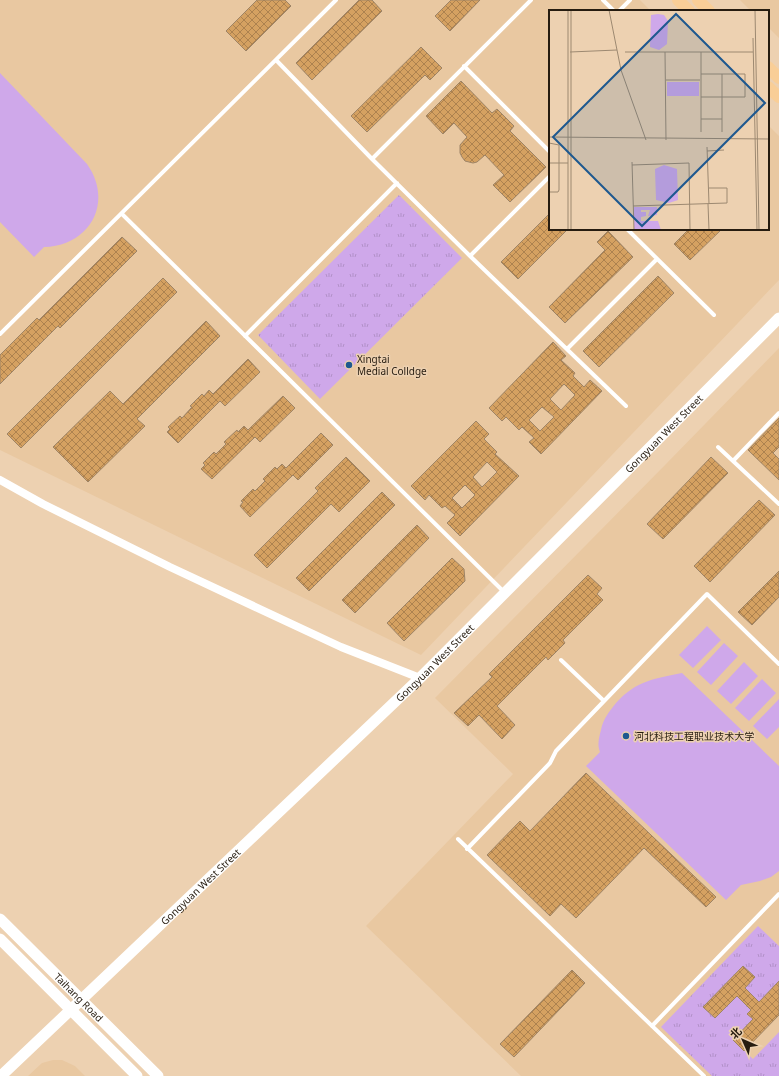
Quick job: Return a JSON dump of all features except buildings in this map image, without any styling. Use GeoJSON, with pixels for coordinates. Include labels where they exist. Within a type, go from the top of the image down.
{"type":"FeatureCollection","features":[{"type":"Feature","properties":{"kind":"main road"},"geometry":{"type":"LineString","coordinates":[[678,0],[688,10]]}},
{"type":"Feature","properties":{"kind":"main road"},"geometry":{"type":"LineString","coordinates":[[698,0],[708,10]]}},
{"type":"Feature","properties":{"kind":"main road"},"geometry":{"type":"LineString","coordinates":[[769,68],[779,78]]}},
{"type":"Feature","properties":{"kind":"main road"},"geometry":{"type":"LineString","coordinates":[[769,88],[779,97]]}},
{"type":"Feature","properties":{"kind":"street","name":"Gongyuan West Street"},"geometry":{"type":"LineString","coordinates":[[1,1076],[420,678],[779,318]]}},
{"type":"Feature","properties":{"kind":"street"},"geometry":{"type":"LineString","coordinates":[[0,480],[43,504],[170,567],[341,647],[420,678]]}},
{"type":"Feature","properties":{"kind":"street","name":"Taihang Road"},"geometry":{"type":"LineString","coordinates":[[0,919],[158,1076]]}},
{"type":"Feature","properties":{"kind":"street","name":"Taihang Road"},"geometry":{"type":"LineString","coordinates":[[0,939],[138,1076]]}},
{"type":"Feature","properties":{"kind":"lane"},"geometry":{"type":"LineString","coordinates":[[0,334],[336,0]]}},
{"type":"Feature","properties":{"kind":"lane"},"geometry":{"type":"LineString","coordinates":[[372,159],[531,0]]}},
{"type":"Feature","properties":{"kind":"lane"},"geometry":{"type":"LineString","coordinates":[[602,0],[613,10]]}},
{"type":"Feature","properties":{"kind":"lane"},"geometry":{"type":"LineString","coordinates":[[620,10],[630,0]]}},
{"type":"Feature","properties":{"kind":"lane"},"geometry":{"type":"LineString","coordinates":[[276,60],[372,159],[470,256],[626,406]]}},
{"type":"Feature","properties":{"kind":"lane"},"geometry":{"type":"LineString","coordinates":[[464,66],[549,151]]}},
{"type":"Feature","properties":{"kind":"lane"},"geometry":{"type":"LineString","coordinates":[[470,256],[549,177]]}},
{"type":"Feature","properties":{"kind":"lane"},"geometry":{"type":"LineString","coordinates":[[245,336],[397,183]]}},
{"type":"Feature","properties":{"kind":"lane"},"geometry":{"type":"LineString","coordinates":[[122,214],[505,593]]}},
{"type":"Feature","properties":{"kind":"lane"},"geometry":{"type":"LineString","coordinates":[[628,230],[714,315]]}},
{"type":"Feature","properties":{"kind":"lane"},"geometry":{"type":"LineString","coordinates":[[567,349],[657,259]]}},
{"type":"Feature","properties":{"kind":"lane"},"geometry":{"type":"LineString","coordinates":[[733,461],[779,412]]}},
{"type":"Feature","properties":{"kind":"lane"},"geometry":{"type":"LineString","coordinates":[[718,447],[779,504]]}},
{"type":"Feature","properties":{"kind":"lane"},"geometry":{"type":"LineString","coordinates":[[467,849],[550,763],[556,751],[707,594],[779,664]]}},
{"type":"Feature","properties":{"kind":"lane"},"geometry":{"type":"LineString","coordinates":[[561,660],[604,701]]}},
{"type":"Feature","properties":{"kind":"lane"},"geometry":{"type":"LineString","coordinates":[[458,839],[704,1076]]}},
{"type":"Feature","properties":{"kind":"lane"},"geometry":{"type":"LineString","coordinates":[[652,1026],[779,894]]}},
{"type":"Feature","properties":{"kind":"shaded area","name":"Xingtai Medial Colldge"},"geometry":{"type":"Polygon","coordinates":[[[0,0],[640,0],[650,10],[549,10],[549,230],[769,230],[769,126],[779,136],[779,280],[421,655],[0,450],[0,0]]]}},
{"type":"Feature","properties":{"kind":"shaded area"},"geometry":{"type":"Polygon","coordinates":[[[740,0],[779,0],[779,38],[769,28],[769,10],[750,10],[740,0]]]}},
{"type":"Feature","properties":{"kind":"shaded area","name":"河北科技工程职业技术大学"},"geometry":{"type":"Polygon","coordinates":[[[779,348],[779,1076],[521,1076],[366,926],[513,774],[435,698],[779,348]]]}},
{"type":"Feature","properties":{"kind":"shaded area"},"geometry":{"type":"Polygon","coordinates":[[[53,1060],[62,1060],[75,1066],[85,1076],[28,1076],[42,1063],[53,1060]]]}},
{"type":"Feature","properties":{"kind":"green space"},"geometry":{"type":"Polygon","coordinates":[[[0,73],[87,164],[95,178],[98,193],[97,207],[93,219],[85,230],[74,239],[60,245],[44,247],[34,257],[0,222],[0,73]]]}},
{"type":"Feature","properties":{"kind":"green space"},"geometry":{"type":"Polygon","coordinates":[[[399,195],[462,258],[320,399],[258,335],[399,195]]]}},
{"type":"Feature","properties":{"kind":"green space"},"geometry":{"type":"Polygon","coordinates":[[[707,626],[721,640],[693,668],[679,655],[707,626]]]}},
{"type":"Feature","properties":{"kind":"green space"},"geometry":{"type":"Polygon","coordinates":[[[724,643],[738,656],[711,685],[697,672],[724,643]]]}},
{"type":"Feature","properties":{"kind":"green space"},"geometry":{"type":"Polygon","coordinates":[[[744,662],[758,676],[731,704],[717,691],[744,662]]]}},
{"type":"Feature","properties":{"kind":"green space"},"geometry":{"type":"Polygon","coordinates":[[[682,673],[779,766],[779,871],[771,877],[741,885],[726,900],[586,766],[600,752],[599,741],[603,722],[611,709],[624,695],[631,689],[646,682],[682,673]]]}},
{"type":"Feature","properties":{"kind":"green space"},"geometry":{"type":"Polygon","coordinates":[[[762,679],[776,693],[749,721],[735,708],[762,679]]]}},
{"type":"Feature","properties":{"kind":"green space"},"geometry":{"type":"Polygon","coordinates":[[[779,699],[779,727],[767,739],[753,726],[779,699]]]}},
{"type":"Feature","properties":{"kind":"green space"},"geometry":{"type":"Polygon","coordinates":[[[758,926],[779,946],[779,981],[759,1002],[745,988],[755,977],[743,966],[704,1007],[715,1018],[737,996],[751,1010],[747,1014],[753,1019],[733,1040],[753,1059],[779,1032],[779,1076],[712,1076],[661,1027],[758,926]]]}},
{"type":"Feature","properties":{"kind":"place","name":"Xingtai Medial Colldge"},"geometry":{"type":"Point","coordinates":[349,365]}},
{"type":"Feature","properties":{"kind":"place","name":"河北科技工程职业技术大学"},"geometry":{"type":"Point","coordinates":[626,736]}}]}
